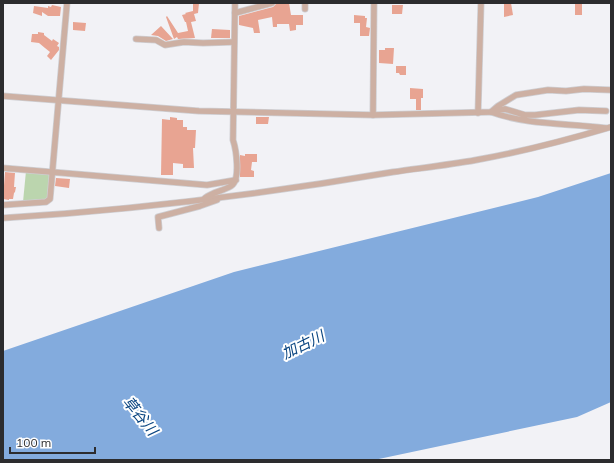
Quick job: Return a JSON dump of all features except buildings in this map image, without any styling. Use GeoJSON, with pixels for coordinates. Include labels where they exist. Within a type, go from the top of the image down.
{"type":"FeatureCollection","features":[{"type":"Feature","properties":{"kind":"street"},"geometry":{"type":"LineString","coordinates":[[3,204],[49,201],[50,199],[54,172],[67,3]]}},
{"type":"Feature","properties":{"kind":"street"},"geometry":{"type":"LineString","coordinates":[[203,199],[232,185],[236,180],[236,150],[233,140],[235,3]]}},
{"type":"Feature","properties":{"kind":"street"},"geometry":{"type":"LineString","coordinates":[[235,13],[272,3]]}},
{"type":"Feature","properties":{"kind":"street"},"geometry":{"type":"LineString","coordinates":[[373,115],[374,3]]}},
{"type":"Feature","properties":{"kind":"street"},"geometry":{"type":"LineString","coordinates":[[478,113],[481,3]]}},
{"type":"Feature","properties":{"kind":"street"},"geometry":{"type":"LineString","coordinates":[[136,38],[156,40],[165,45],[184,42],[234,42]]}},
{"type":"Feature","properties":{"kind":"street"},"geometry":{"type":"LineString","coordinates":[[491,112],[516,95],[548,90],[611,90]]}},
{"type":"Feature","properties":{"kind":"street"},"geometry":{"type":"LineString","coordinates":[[3,96],[199,111],[233,112],[373,115],[478,113],[506,109],[526,115],[535,115],[579,110],[606,111]]}},
{"type":"Feature","properties":{"kind":"street"},"geometry":{"type":"LineString","coordinates":[[491,112],[504,117],[524,120],[609,128]]}},
{"type":"Feature","properties":{"kind":"street"},"geometry":{"type":"LineString","coordinates":[[3,218],[123,209],[223,197],[476,160],[609,128]]}},
{"type":"Feature","properties":{"kind":"street"},"geometry":{"type":"LineString","coordinates":[[3,168],[207,185],[236,180]]}},
{"type":"Feature","properties":{"kind":"street"},"geometry":{"type":"LineString","coordinates":[[159,228],[158,217],[200,206],[223,197]]}},
{"type":"Feature","properties":{"kind":"green space"},"geometry":{"type":"Polygon","coordinates":[[[26,171],[51,174],[49,199],[23,202],[26,171]]]}},
{"type":"Feature","properties":{"kind":"water"},"geometry":{"type":"Polygon","coordinates":[[[611,173],[611,402],[577,417],[374,460],[3,460],[3,351],[234,272],[538,197],[611,173]]]}},
{"type":"Feature","properties":{"kind":"water label","name":"加古川"},"geometry":{"type":"Point","coordinates":[303,345]}},
{"type":"Feature","properties":{"kind":"water label","name":"草谷川"},"geometry":{"type":"Point","coordinates":[140,416]}}]}
